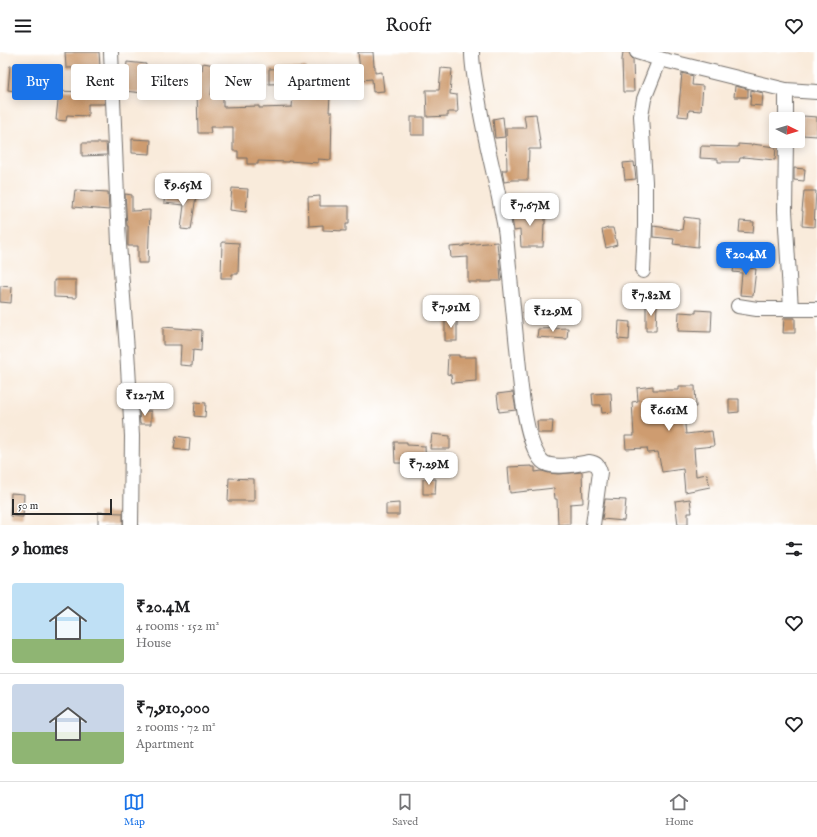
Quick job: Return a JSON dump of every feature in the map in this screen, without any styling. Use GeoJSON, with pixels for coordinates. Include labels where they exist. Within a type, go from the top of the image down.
{"type":"FeatureCollection","features":[{"type":"Feature","properties":{"kind":"street"},"geometry":{"type":"LineString","coordinates":[[111,52],[119,244],[132,436],[131,525]]}},
{"type":"Feature","properties":{"kind":"street"},"geometry":{"type":"LineString","coordinates":[[472,52],[472,68],[481,118],[504,220],[520,387],[526,422],[532,444],[538,456],[548,465],[589,462],[598,466],[600,472],[593,525]]}},
{"type":"Feature","properties":{"kind":"street"},"geometry":{"type":"LineString","coordinates":[[637,52],[786,90],[817,92]]}},
{"type":"Feature","properties":{"kind":"street"},"geometry":{"type":"LineString","coordinates":[[643,271],[645,182],[641,116],[644,99],[660,59]]}},
{"type":"Feature","properties":{"kind":"street"},"geometry":{"type":"LineString","coordinates":[[786,90],[786,112]]}},
{"type":"Feature","properties":{"kind":"street"},"geometry":{"type":"LineString","coordinates":[[786,148],[785,211],[791,309]]}},
{"type":"Feature","properties":{"kind":"street"},"geometry":{"type":"LineString","coordinates":[[738,306],[757,309],[817,308]]}},
{"type":"Feature","properties":{"kind":"building"},"geometry":{"type":"Polygon","coordinates":[[[65,52],[99,52],[100,64],[71,64],[71,68],[66,68],[65,52]]]}},
{"type":"Feature","properties":{"kind":"building"},"geometry":{"type":"Polygon","coordinates":[[[358,52],[373,52],[375,73],[382,72],[384,91],[373,92],[372,79],[364,80],[364,64],[359,64],[358,52]]]}},
{"type":"Feature","properties":{"kind":"building"},"geometry":{"type":"Polygon","coordinates":[[[623,52],[629,52],[633,59],[634,92],[623,92],[623,52]]]}},
{"type":"Feature","properties":{"kind":"building"},"geometry":{"type":"Polygon","coordinates":[[[127,62],[146,64],[137,64],[137,92],[129,92],[129,64],[127,64],[127,62]]]}},
{"type":"Feature","properties":{"kind":"building"},"geometry":{"type":"Polygon","coordinates":[[[203,63],[210,64],[210,100],[223,100],[223,107],[292,107],[293,100],[330,100],[329,112],[332,112],[331,160],[318,159],[318,163],[258,161],[258,164],[247,164],[247,158],[238,158],[238,151],[233,151],[233,127],[210,127],[211,133],[198,133],[197,100],[202,100],[203,63]]]}},
{"type":"Feature","properties":{"kind":"building"},"geometry":{"type":"Polygon","coordinates":[[[10,66],[12,66],[12,91],[8,90],[10,66]]]}},
{"type":"Feature","properties":{"kind":"building"},"geometry":{"type":"Polygon","coordinates":[[[441,68],[452,69],[450,94],[457,95],[458,112],[448,112],[448,116],[427,117],[426,90],[439,90],[441,68]]]}},
{"type":"Feature","properties":{"kind":"building"},"geometry":{"type":"Polygon","coordinates":[[[269,69],[274,69],[274,84],[269,84],[269,69]]]}},
{"type":"Feature","properties":{"kind":"building"},"geometry":{"type":"Polygon","coordinates":[[[682,73],[693,76],[692,85],[703,86],[701,111],[689,110],[688,117],[678,116],[682,73]]]}},
{"type":"Feature","properties":{"kind":"building"},"geometry":{"type":"Polygon","coordinates":[[[735,86],[748,89],[748,97],[734,97],[735,86]]]}},
{"type":"Feature","properties":{"kind":"building"},"geometry":{"type":"Polygon","coordinates":[[[751,90],[763,93],[762,106],[750,105],[751,90]]]}},
{"type":"Feature","properties":{"kind":"building"},"geometry":{"type":"Polygon","coordinates":[[[63,91],[71,92],[71,100],[105,100],[105,104],[88,104],[88,116],[67,115],[66,121],[56,120],[58,100],[63,100],[63,91]]]}},
{"type":"Feature","properties":{"kind":"building"},"geometry":{"type":"Polygon","coordinates":[[[536,114],[541,149],[529,149],[528,180],[511,180],[504,182],[502,170],[507,170],[506,128],[526,128],[524,115],[536,114]]]}},
{"type":"Feature","properties":{"kind":"building"},"geometry":{"type":"Polygon","coordinates":[[[805,116],[817,117],[817,136],[805,135],[805,116]]]}},
{"type":"Feature","properties":{"kind":"building"},"geometry":{"type":"Polygon","coordinates":[[[411,117],[424,117],[424,135],[411,135],[411,117]]]}},
{"type":"Feature","properties":{"kind":"building"},"geometry":{"type":"Polygon","coordinates":[[[503,117],[505,137],[495,138],[493,119],[503,117]]]}},
{"type":"Feature","properties":{"kind":"building"},"geometry":{"type":"Polygon","coordinates":[[[132,139],[151,140],[150,154],[132,153],[132,139]]]}},
{"type":"Feature","properties":{"kind":"building"},"geometry":{"type":"Polygon","coordinates":[[[82,143],[106,143],[107,155],[82,156],[82,143]]]}},
{"type":"Feature","properties":{"kind":"building"},"geometry":{"type":"Polygon","coordinates":[[[738,144],[752,144],[776,148],[775,160],[743,157],[740,158],[739,162],[718,162],[718,159],[700,158],[701,146],[738,147],[738,144]]]}},
{"type":"Feature","properties":{"kind":"building"},"geometry":{"type":"Polygon","coordinates":[[[634,162],[636,179],[625,180],[623,163],[634,162]]]}},
{"type":"Feature","properties":{"kind":"building"},"geometry":{"type":"Polygon","coordinates":[[[794,168],[805,169],[804,181],[794,180],[794,168]]]}},
{"type":"Feature","properties":{"kind":"building"},"geometry":{"type":"Polygon","coordinates":[[[232,188],[248,189],[246,212],[230,210],[232,188]]]}},
{"type":"Feature","properties":{"kind":"building"},"geometry":{"type":"Polygon","coordinates":[[[75,190],[108,192],[109,210],[73,207],[75,190]]]}},
{"type":"Feature","properties":{"kind":"building"},"geometry":{"type":"Polygon","coordinates":[[[165,191],[196,196],[191,230],[181,229],[184,205],[164,203],[165,191]]]}},
{"type":"Feature","properties":{"kind":"building"},"geometry":{"type":"Polygon","coordinates":[[[804,191],[816,191],[814,227],[802,226],[804,191]]]}},
{"type":"Feature","properties":{"kind":"building"},"geometry":{"type":"Polygon","coordinates":[[[125,194],[132,195],[132,211],[150,210],[148,263],[138,263],[138,246],[128,246],[125,194]]]}},
{"type":"Feature","properties":{"kind":"building"},"geometry":{"type":"Polygon","coordinates":[[[320,196],[320,206],[349,206],[349,224],[346,224],[346,231],[323,230],[323,225],[309,226],[308,197],[320,196]]]}},
{"type":"Feature","properties":{"kind":"building"},"geometry":{"type":"Polygon","coordinates":[[[532,209],[545,209],[543,247],[521,247],[520,230],[514,231],[511,212],[532,211],[532,209]]]}},
{"type":"Feature","properties":{"kind":"building"},"geometry":{"type":"Polygon","coordinates":[[[684,217],[699,219],[698,247],[673,244],[674,239],[653,237],[653,226],[682,230],[684,217]]]}},
{"type":"Feature","properties":{"kind":"building"},"geometry":{"type":"Polygon","coordinates":[[[740,221],[754,222],[753,233],[739,232],[740,221]]]}},
{"type":"Feature","properties":{"kind":"building"},"geometry":{"type":"Polygon","coordinates":[[[613,228],[617,245],[606,248],[602,230],[613,228]]]}},
{"type":"Feature","properties":{"kind":"building"},"geometry":{"type":"Polygon","coordinates":[[[222,242],[239,243],[238,274],[232,274],[232,278],[221,278],[222,242]]]}},
{"type":"Feature","properties":{"kind":"building"},"geometry":{"type":"Polygon","coordinates":[[[497,242],[501,281],[468,282],[468,257],[451,258],[450,247],[497,242]]]}},
{"type":"Feature","properties":{"kind":"building"},"geometry":{"type":"Polygon","coordinates":[[[735,258],[750,259],[749,268],[756,269],[753,296],[740,295],[742,273],[733,272],[735,258]]]}},
{"type":"Feature","properties":{"kind":"building"},"geometry":{"type":"Polygon","coordinates":[[[54,280],[76,280],[76,298],[54,297],[54,280]]]}},
{"type":"Feature","properties":{"kind":"building"},"geometry":{"type":"Polygon","coordinates":[[[0,286],[12,287],[11,303],[0,302],[0,286]]]}},
{"type":"Feature","properties":{"kind":"building"},"geometry":{"type":"Polygon","coordinates":[[[646,303],[657,303],[656,331],[646,331],[646,303]]]}},
{"type":"Feature","properties":{"kind":"building"},"geometry":{"type":"Polygon","coordinates":[[[696,310],[712,311],[711,332],[678,331],[679,312],[696,313],[696,310]]]}},
{"type":"Feature","properties":{"kind":"building"},"geometry":{"type":"Polygon","coordinates":[[[445,317],[457,317],[457,341],[445,341],[445,317]]]}},
{"type":"Feature","properties":{"kind":"building"},"geometry":{"type":"Polygon","coordinates":[[[784,318],[795,318],[795,333],[783,333],[784,318]]]}},
{"type":"Feature","properties":{"kind":"building"},"geometry":{"type":"Polygon","coordinates":[[[619,321],[630,322],[629,340],[618,339],[619,321]]]}},
{"type":"Feature","properties":{"kind":"building"},"geometry":{"type":"Polygon","coordinates":[[[163,327],[202,330],[201,351],[193,350],[192,366],[180,365],[181,345],[163,345],[163,327]]]}},
{"type":"Feature","properties":{"kind":"building"},"geometry":{"type":"Polygon","coordinates":[[[568,328],[567,339],[537,337],[538,329],[568,328]]]}},
{"type":"Feature","properties":{"kind":"building"},"geometry":{"type":"Polygon","coordinates":[[[448,355],[459,355],[459,357],[476,357],[476,381],[452,383],[451,375],[447,374],[448,355]]]}},
{"type":"Feature","properties":{"kind":"building"},"geometry":{"type":"Polygon","coordinates":[[[653,386],[653,390],[679,390],[679,386],[695,386],[696,407],[683,407],[686,434],[712,431],[714,446],[694,448],[696,476],[707,474],[710,487],[685,492],[683,469],[662,472],[658,452],[648,453],[647,448],[626,449],[625,436],[634,436],[632,402],[638,401],[637,388],[653,386]]]}},
{"type":"Feature","properties":{"kind":"building"},"geometry":{"type":"Polygon","coordinates":[[[513,392],[516,410],[499,412],[497,394],[513,392]]]}},
{"type":"Feature","properties":{"kind":"building"},"geometry":{"type":"Polygon","coordinates":[[[611,393],[612,412],[602,413],[601,405],[593,405],[592,394],[611,393]]]}},
{"type":"Feature","properties":{"kind":"building"},"geometry":{"type":"Polygon","coordinates":[[[729,399],[739,399],[739,412],[729,413],[729,399]]]}},
{"type":"Feature","properties":{"kind":"building"},"geometry":{"type":"Polygon","coordinates":[[[195,402],[206,403],[205,417],[194,416],[195,402]]]}},
{"type":"Feature","properties":{"kind":"building"},"geometry":{"type":"Polygon","coordinates":[[[139,411],[151,411],[151,424],[140,424],[139,411]]]}},
{"type":"Feature","properties":{"kind":"building"},"geometry":{"type":"Polygon","coordinates":[[[537,421],[553,421],[552,433],[538,433],[537,421]]]}},
{"type":"Feature","properties":{"kind":"building"},"geometry":{"type":"Polygon","coordinates":[[[432,434],[450,436],[450,449],[430,449],[432,434]]]}},
{"type":"Feature","properties":{"kind":"building"},"geometry":{"type":"Polygon","coordinates":[[[176,436],[190,438],[189,451],[174,449],[176,436]]]}},
{"type":"Feature","properties":{"kind":"building"},"geometry":{"type":"Polygon","coordinates":[[[394,442],[407,442],[407,445],[425,446],[426,470],[414,470],[414,463],[395,463],[394,442]]]}},
{"type":"Feature","properties":{"kind":"building"},"geometry":{"type":"Polygon","coordinates":[[[508,467],[535,467],[535,472],[542,471],[558,474],[582,472],[583,503],[570,504],[570,524],[558,525],[557,499],[555,499],[554,488],[510,493],[508,467]]]}},
{"type":"Feature","properties":{"kind":"building"},"geometry":{"type":"Polygon","coordinates":[[[229,478],[254,479],[254,501],[228,501],[229,478]]]}},
{"type":"Feature","properties":{"kind":"building"},"geometry":{"type":"Polygon","coordinates":[[[423,479],[436,479],[435,494],[423,494],[423,479]]]}},
{"type":"Feature","properties":{"kind":"building"},"geometry":{"type":"Polygon","coordinates":[[[11,493],[24,494],[23,517],[10,516],[11,493]]]}},
{"type":"Feature","properties":{"kind":"building"},"geometry":{"type":"Polygon","coordinates":[[[605,499],[626,500],[624,521],[602,519],[605,499]]]}},
{"type":"Feature","properties":{"kind":"building"},"geometry":{"type":"Polygon","coordinates":[[[690,499],[692,513],[688,513],[688,525],[678,525],[675,501],[690,499]]]}},
{"type":"Feature","properties":{"kind":"building"},"geometry":{"type":"Polygon","coordinates":[[[399,503],[399,515],[386,515],[386,504],[399,503]]]}},
{"type":"Feature","properties":{"kind":"building"},"geometry":{"type":"Polygon","coordinates":[[[98,512],[123,513],[123,525],[98,525],[98,512]]]}}]}
